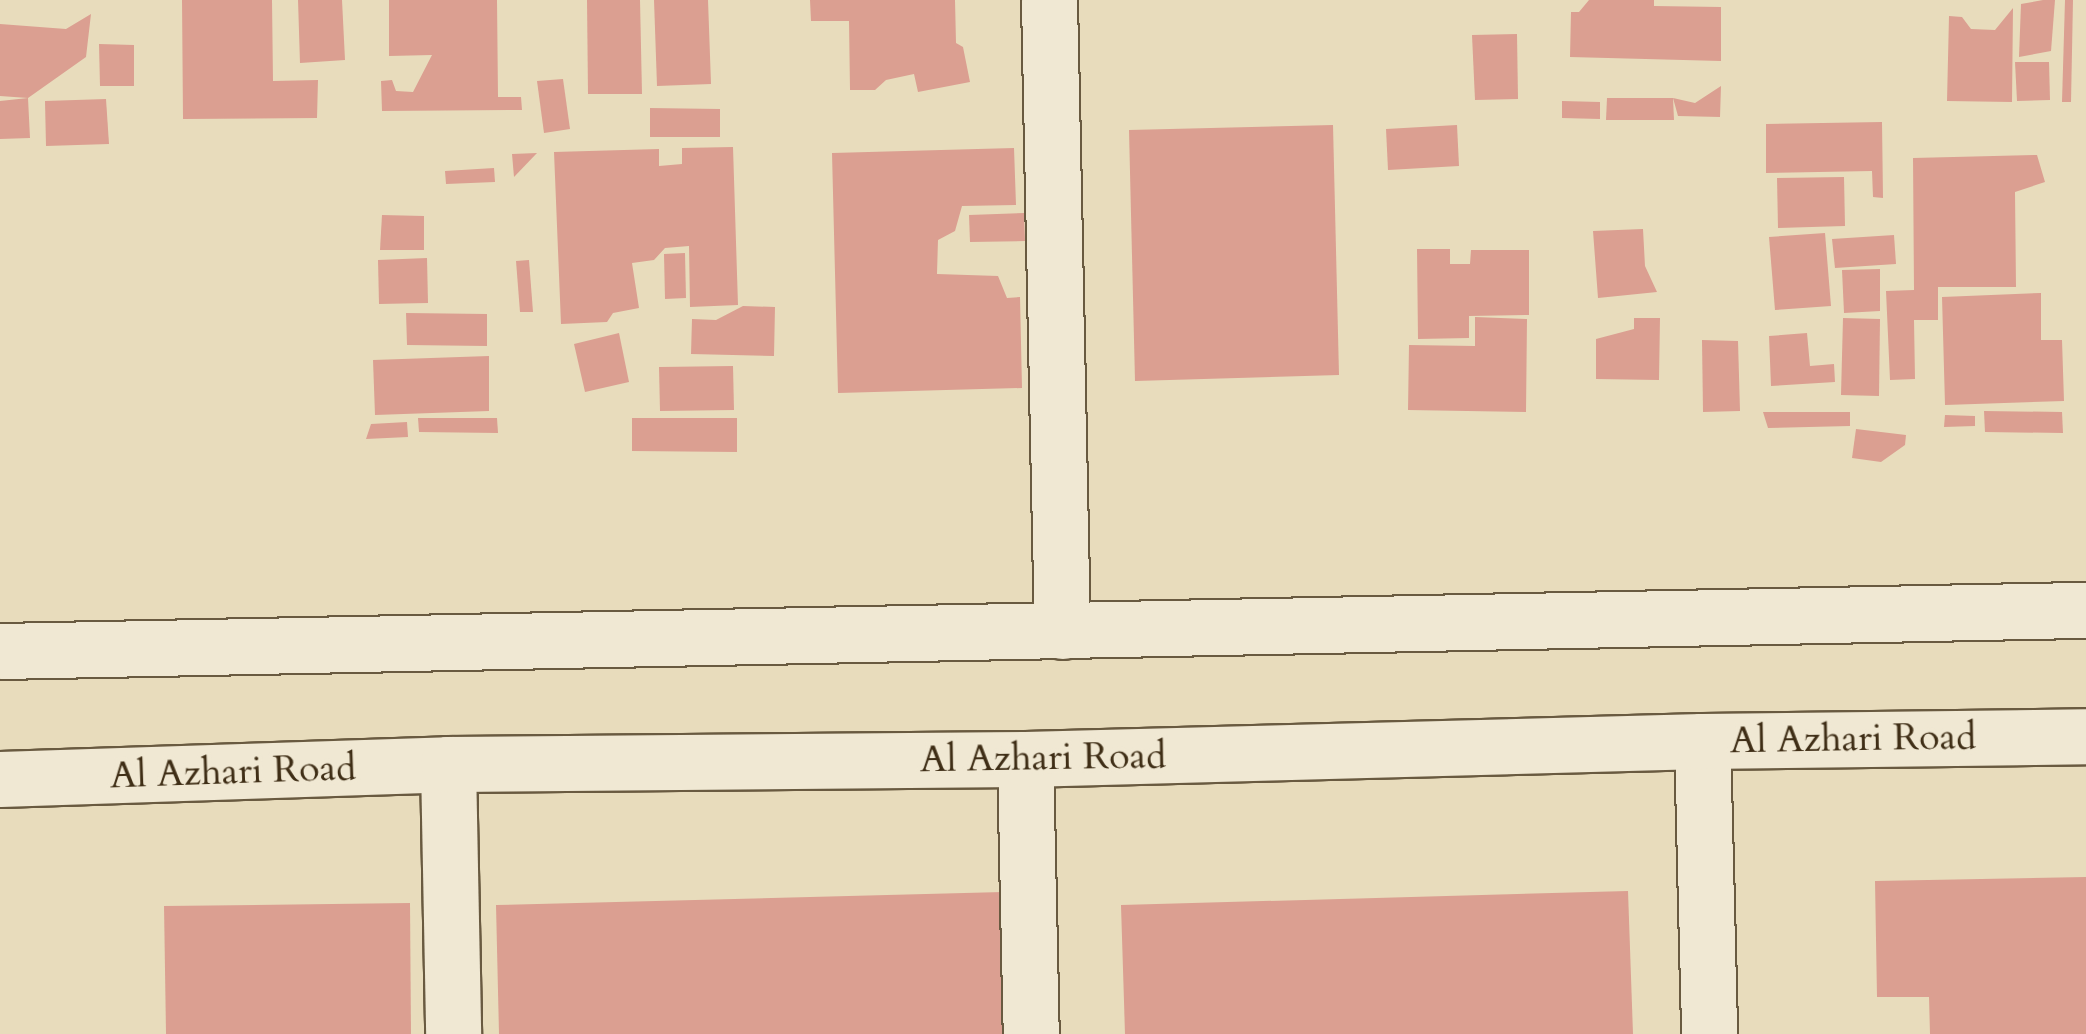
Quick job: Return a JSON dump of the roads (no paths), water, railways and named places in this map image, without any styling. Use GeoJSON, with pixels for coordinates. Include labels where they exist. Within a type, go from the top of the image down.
{"type":"FeatureCollection","features":[{"type":"Feature","properties":{"kind":"street"},"geometry":{"type":"LineString","coordinates":[[1049,0],[1062,630]]}},
{"type":"Feature","properties":{"kind":"street"},"geometry":{"type":"LineString","coordinates":[[0,651],[2086,610]]}},
{"type":"Feature","properties":{"kind":"street","name":"Al Azhari Road"},"geometry":{"type":"LineString","coordinates":[[0,779],[448,764],[1025,759],[1702,741],[2086,736]]}},
{"type":"Feature","properties":{"kind":"street"},"geometry":{"type":"LineString","coordinates":[[1702,741],[1710,1034]]}},
{"type":"Feature","properties":{"kind":"street"},"geometry":{"type":"LineString","coordinates":[[1025,759],[1031,1034]]}},
{"type":"Feature","properties":{"kind":"street"},"geometry":{"type":"LineString","coordinates":[[448,764],[453,1034]]}}]}
